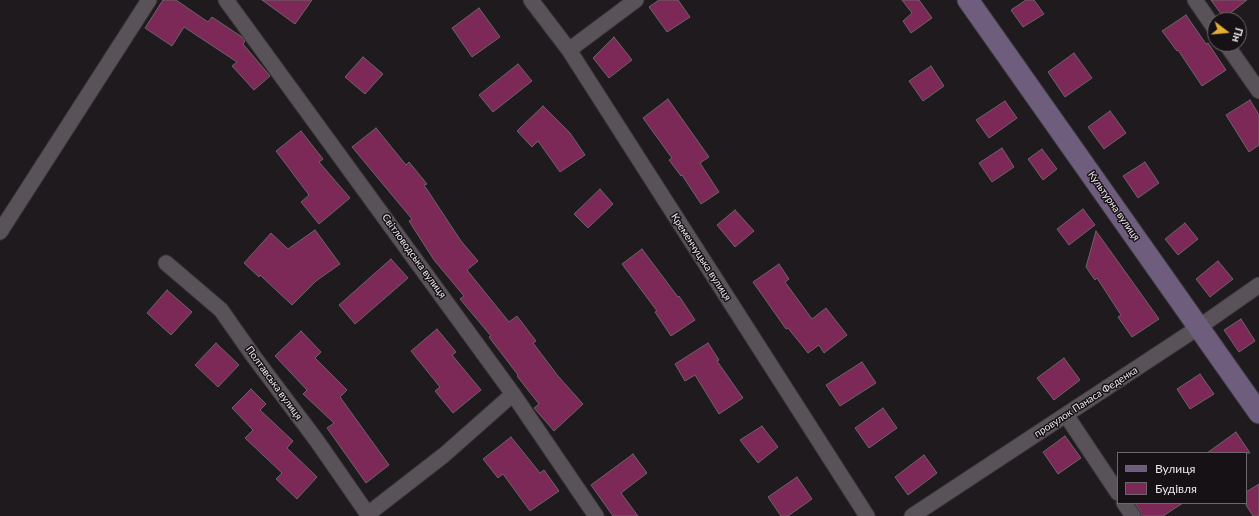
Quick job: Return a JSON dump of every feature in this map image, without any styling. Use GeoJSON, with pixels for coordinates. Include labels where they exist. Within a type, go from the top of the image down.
{"type":"FeatureCollection","features":[{"type":"Feature","properties":{"kind":"street"},"geometry":{"type":"LineString","coordinates":[[0,232],[149,0]]}},
{"type":"Feature","properties":{"kind":"street","name":"Світловодська вулиця"},"geometry":{"type":"LineString","coordinates":[[226,0],[513,394],[596,516]]}},
{"type":"Feature","properties":{"kind":"street","name":"Кременчуцька вулиця"},"geometry":{"type":"LineString","coordinates":[[531,0],[569,50],[867,516]]}},
{"type":"Feature","properties":{"kind":"street"},"geometry":{"type":"LineString","coordinates":[[569,50],[636,0]]}},
{"type":"Feature","properties":{"kind":"street","name":"Культурна вулиця"},"geometry":{"type":"LineString","coordinates":[[968,0],[1200,327],[1259,413]]}},
{"type":"Feature","properties":{"kind":"street"},"geometry":{"type":"LineString","coordinates":[[1195,0],[1207,17]]}},
{"type":"Feature","properties":{"kind":"street"},"geometry":{"type":"LineString","coordinates":[[1232,52],[1259,92]]}},
{"type":"Feature","properties":{"kind":"street","name":"Полтавська вулиця"},"geometry":{"type":"LineString","coordinates":[[166,263],[221,310],[317,441],[368,515]]}},
{"type":"Feature","properties":{"kind":"street","name":"провулок Панаса Феденка"},"geometry":{"type":"LineString","coordinates":[[912,516],[1200,327],[1259,285]]}},
{"type":"Feature","properties":{"kind":"street"},"geometry":{"type":"LineString","coordinates":[[368,515],[444,455],[513,394]]}},
{"type":"Feature","properties":{"kind":"street"},"geometry":{"type":"LineString","coordinates":[[1066,415],[1117,492]]}},
{"type":"Feature","properties":{"kind":"street"},"geometry":{"type":"LineString","coordinates":[[1125,504],[1133,516]]}},
{"type":"Feature","properties":{"kind":"building"},"geometry":{"type":"Polygon","coordinates":[[[163,0],[176,0],[208,22],[212,17],[242,37],[245,41],[243,44],[270,76],[254,90],[232,66],[237,62],[184,27],[172,46],[145,28],[163,0]]]}},
{"type":"Feature","properties":{"kind":"building"},"geometry":{"type":"Polygon","coordinates":[[[262,0],[312,0],[295,24],[262,0]]]}},
{"type":"Feature","properties":{"kind":"building"},"geometry":{"type":"Polygon","coordinates":[[[659,0],[678,0],[690,17],[667,32],[649,7],[659,0]]]}},
{"type":"Feature","properties":{"kind":"building"},"geometry":{"type":"Polygon","coordinates":[[[902,0],[919,0],[932,18],[911,33],[903,21],[912,13],[902,0]]]}},
{"type":"Feature","properties":{"kind":"building"},"geometry":{"type":"Polygon","coordinates":[[[1026,0],[1034,0],[1044,14],[1023,27],[1011,10],[1026,0]]]}},
{"type":"Feature","properties":{"kind":"building"},"geometry":{"type":"Polygon","coordinates":[[[1211,0],[1247,0],[1232,12],[1220,12],[1211,0]]]}},
{"type":"Feature","properties":{"kind":"building"},"geometry":{"type":"Polygon","coordinates":[[[479,8],[500,37],[472,57],[452,28],[479,8]]]}},
{"type":"Feature","properties":{"kind":"building"},"geometry":{"type":"Polygon","coordinates":[[[1186,15],[1207,44],[1207,52],[1214,52],[1226,70],[1202,86],[1178,50],[1177,51],[1162,31],[1186,15]]]}},
{"type":"Feature","properties":{"kind":"building"},"geometry":{"type":"Polygon","coordinates":[[[614,37],[632,60],[609,78],[593,58],[614,37]]]}},
{"type":"Feature","properties":{"kind":"building"},"geometry":{"type":"Polygon","coordinates":[[[1074,53],[1092,78],[1065,97],[1048,72],[1074,53]]]}},
{"type":"Feature","properties":{"kind":"building"},"geometry":{"type":"Polygon","coordinates":[[[363,57],[383,74],[365,94],[345,77],[363,57]]]}},
{"type":"Feature","properties":{"kind":"building"},"geometry":{"type":"Polygon","coordinates":[[[518,64],[532,81],[493,112],[479,95],[518,64]]]}},
{"type":"Feature","properties":{"kind":"building"},"geometry":{"type":"Polygon","coordinates":[[[931,66],[944,86],[923,101],[909,81],[931,66]]]}},
{"type":"Feature","properties":{"kind":"building"},"geometry":{"type":"Polygon","coordinates":[[[668,99],[709,157],[700,163],[719,192],[701,204],[682,175],[681,176],[669,160],[672,158],[643,118],[668,99]]]}},
{"type":"Feature","properties":{"kind":"building"},"geometry":{"type":"Polygon","coordinates":[[[1250,100],[1259,115],[1259,145],[1249,152],[1226,115],[1250,100]]]}},
{"type":"Feature","properties":{"kind":"building"},"geometry":{"type":"Polygon","coordinates":[[[1005,101],[1017,118],[989,138],[976,120],[1005,101]]]}},
{"type":"Feature","properties":{"kind":"building"},"geometry":{"type":"Polygon","coordinates":[[[543,106],[570,133],[585,155],[560,172],[538,141],[532,147],[517,131],[543,106]]]}},
{"type":"Feature","properties":{"kind":"building"},"geometry":{"type":"Polygon","coordinates":[[[1110,111],[1126,133],[1104,149],[1088,127],[1110,111]]]}},
{"type":"Feature","properties":{"kind":"building"},"geometry":{"type":"Polygon","coordinates":[[[376,128],[406,165],[409,162],[427,184],[424,185],[461,241],[478,261],[467,270],[509,322],[517,316],[536,341],[533,343],[558,376],[583,404],[554,431],[534,408],[539,404],[489,337],[491,336],[460,299],[464,296],[434,260],[409,221],[412,219],[352,147],[376,128]]]}},
{"type":"Feature","properties":{"kind":"building"},"geometry":{"type":"Polygon","coordinates":[[[301,131],[323,159],[319,162],[350,198],[319,224],[301,202],[309,195],[276,151],[301,131]]]}},
{"type":"Feature","properties":{"kind":"building"},"geometry":{"type":"Polygon","coordinates":[[[1002,148],[1014,167],[992,182],[979,163],[1002,148]]]}},
{"type":"Feature","properties":{"kind":"building"},"geometry":{"type":"Polygon","coordinates":[[[1042,149],[1057,169],[1043,180],[1028,159],[1042,149]]]}},
{"type":"Feature","properties":{"kind":"building"},"geometry":{"type":"Polygon","coordinates":[[[1145,162],[1159,183],[1138,198],[1123,176],[1145,162]]]}},
{"type":"Feature","properties":{"kind":"building"},"geometry":{"type":"Polygon","coordinates":[[[600,189],[613,204],[588,228],[574,214],[600,189]]]}},
{"type":"Feature","properties":{"kind":"building"},"geometry":{"type":"Polygon","coordinates":[[[1083,209],[1095,225],[1069,245],[1057,229],[1083,209]]]}},
{"type":"Feature","properties":{"kind":"building"},"geometry":{"type":"Polygon","coordinates":[[[735,210],[754,231],[735,247],[717,225],[735,210]]]}},
{"type":"Feature","properties":{"kind":"building"},"geometry":{"type":"Polygon","coordinates":[[[1185,223],[1198,239],[1178,255],[1165,239],[1185,223]]]}},
{"type":"Feature","properties":{"kind":"building"},"geometry":{"type":"Polygon","coordinates":[[[315,230],[340,264],[316,281],[292,305],[260,275],[259,277],[244,263],[271,233],[288,249],[315,230]]]}},
{"type":"Feature","properties":{"kind":"building"},"geometry":{"type":"Polygon","coordinates":[[[1096,231],[1159,319],[1132,337],[1118,317],[1121,315],[1097,278],[1095,280],[1086,267],[1096,231]]]}},
{"type":"Feature","properties":{"kind":"building"},"geometry":{"type":"Polygon","coordinates":[[[642,249],[678,297],[679,296],[695,320],[671,336],[655,312],[657,311],[622,264],[642,249]]]}},
{"type":"Feature","properties":{"kind":"building"},"geometry":{"type":"Polygon","coordinates":[[[391,259],[408,278],[355,324],[339,305],[391,259]]]}},
{"type":"Feature","properties":{"kind":"building"},"geometry":{"type":"Polygon","coordinates":[[[1218,261],[1233,279],[1210,297],[1196,279],[1218,261]]]}},
{"type":"Feature","properties":{"kind":"building"},"geometry":{"type":"Polygon","coordinates":[[[779,264],[789,279],[785,282],[812,319],[826,308],[847,335],[824,353],[819,345],[808,353],[788,328],[786,329],[753,282],[779,264]]]}},
{"type":"Feature","properties":{"kind":"building"},"geometry":{"type":"Polygon","coordinates":[[[167,290],[192,312],[171,335],[147,313],[167,290]]]}},
{"type":"Feature","properties":{"kind":"building"},"geometry":{"type":"Polygon","coordinates":[[[1241,319],[1255,341],[1239,352],[1224,330],[1241,319]]]}},
{"type":"Feature","properties":{"kind":"building"},"geometry":{"type":"Polygon","coordinates":[[[437,329],[456,352],[452,355],[481,390],[453,413],[435,391],[440,387],[411,351],[437,329]]]}},
{"type":"Feature","properties":{"kind":"building"},"geometry":{"type":"Polygon","coordinates":[[[301,331],[321,352],[315,358],[347,390],[340,397],[389,465],[366,483],[327,428],[334,423],[303,394],[307,390],[275,356],[301,331]]]}},
{"type":"Feature","properties":{"kind":"building"},"geometry":{"type":"Polygon","coordinates":[[[216,343],[239,365],[218,387],[195,365],[216,343]]]}},
{"type":"Feature","properties":{"kind":"building"},"geometry":{"type":"Polygon","coordinates":[[[708,343],[719,360],[717,361],[743,398],[719,414],[695,375],[685,381],[675,364],[708,343]]]}},
{"type":"Feature","properties":{"kind":"building"},"geometry":{"type":"Polygon","coordinates":[[[1064,358],[1080,380],[1054,400],[1037,378],[1064,358]]]}},
{"type":"Feature","properties":{"kind":"building"},"geometry":{"type":"Polygon","coordinates":[[[862,362],[876,383],[840,406],[826,385],[862,362]]]}},
{"type":"Feature","properties":{"kind":"building"},"geometry":{"type":"Polygon","coordinates":[[[1200,374],[1214,394],[1190,409],[1177,389],[1200,374]]]}},
{"type":"Feature","properties":{"kind":"building"},"geometry":{"type":"Polygon","coordinates":[[[251,389],[266,404],[260,410],[293,441],[287,448],[317,477],[297,499],[276,479],[282,473],[245,438],[253,430],[232,408],[251,389]]]}},
{"type":"Feature","properties":{"kind":"building"},"geometry":{"type":"Polygon","coordinates":[[[883,408],[897,428],[869,448],[855,428],[883,408]]]}},
{"type":"Feature","properties":{"kind":"building"},"geometry":{"type":"Polygon","coordinates":[[[762,426],[778,447],[758,463],[740,440],[762,426]]]}},
{"type":"Feature","properties":{"kind":"building"},"geometry":{"type":"Polygon","coordinates":[[[1236,432],[1250,453],[1247,452],[1208,452],[1236,432]]]}},
{"type":"Feature","properties":{"kind":"building"},"geometry":{"type":"Polygon","coordinates":[[[1065,436],[1081,458],[1058,474],[1043,452],[1065,436]]]}},
{"type":"Feature","properties":{"kind":"building"},"geometry":{"type":"Polygon","coordinates":[[[511,437],[540,473],[544,470],[559,491],[530,511],[503,474],[498,478],[483,459],[511,437]]]}},
{"type":"Feature","properties":{"kind":"building"},"geometry":{"type":"Polygon","coordinates":[[[633,454],[647,473],[621,493],[638,516],[613,516],[591,485],[633,454]]]}},
{"type":"Feature","properties":{"kind":"building"},"geometry":{"type":"Polygon","coordinates":[[[924,455],[937,473],[908,495],[895,477],[924,455]]]}},
{"type":"Feature","properties":{"kind":"building"},"geometry":{"type":"Polygon","coordinates":[[[797,477],[812,499],[788,516],[781,516],[768,497],[797,477]]]}},
{"type":"Feature","properties":{"kind":"building"},"geometry":{"type":"Polygon","coordinates":[[[1259,484],[1259,516],[1253,516],[1246,505],[1247,491],[1259,484]]]}},
{"type":"Feature","properties":{"kind":"building"},"geometry":{"type":"Polygon","coordinates":[[[1136,504],[1181,504],[1163,516],[1142,516],[1136,504]]]}}]}
